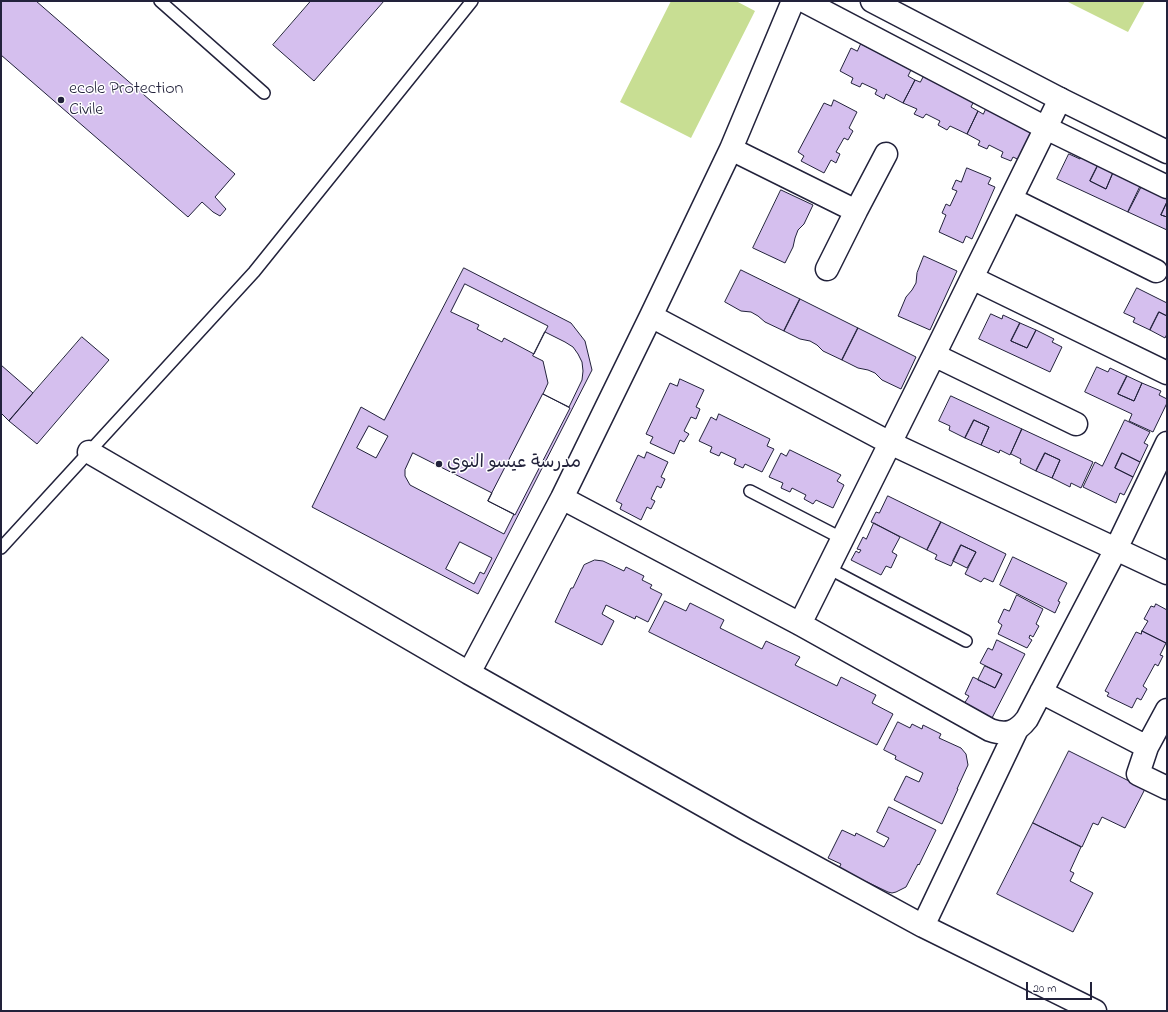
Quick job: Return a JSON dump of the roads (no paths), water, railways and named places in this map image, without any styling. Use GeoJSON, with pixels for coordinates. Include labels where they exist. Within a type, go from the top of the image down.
{"type":"FeatureCollection","features":[{"type":"Feature","properties":{"kind":"street"},"geometry":{"type":"LineString","coordinates":[[469,673],[562,498],[651,316],[731,149],[793,1]]}},
{"type":"Feature","properties":{"kind":"street"},"geometry":{"type":"LineString","coordinates":[[804,1],[1046,128],[1167,187]]}},
{"type":"Feature","properties":{"kind":"street"},"geometry":{"type":"LineString","coordinates":[[872,1],[1060,99],[1167,152]]}},
{"type":"Feature","properties":{"kind":"street"},"geometry":{"type":"LineString","coordinates":[[800,624],[1060,99]]}},
{"type":"Feature","properties":{"kind":"street"},"geometry":{"type":"LineString","coordinates":[[731,149],[856,211]]}},
{"type":"Feature","properties":{"kind":"street"},"geometry":{"type":"LineString","coordinates":[[827,269],[886,154]]}},
{"type":"Feature","properties":{"kind":"street"},"geometry":{"type":"LineString","coordinates":[[1011,199],[1156,271]]}},
{"type":"Feature","properties":{"kind":"street"},"geometry":{"type":"LineString","coordinates":[[972,278],[1167,373]]}},
{"type":"Feature","properties":{"kind":"street"},"geometry":{"type":"LineString","coordinates":[[651,316],[890,443],[1167,573]]}},
{"type":"Feature","properties":{"kind":"street"},"geometry":{"type":"LineString","coordinates":[[934,355],[1076,424]]}},
{"type":"Feature","properties":{"kind":"street"},"geometry":{"type":"LineString","coordinates":[[562,498],[800,624],[990,730],[1003,733],[1017,729],[1027,718],[1116,549],[1167,443]]}},
{"type":"Feature","properties":{"kind":"street"},"geometry":{"type":"LineString","coordinates":[[88,452],[469,673],[747,830],[923,926],[1095,1011]]}},
{"type":"Feature","properties":{"kind":"street"},"geometry":{"type":"LineString","coordinates":[[1041,692],[1147,747]]}},
{"type":"Feature","properties":{"kind":"street"},"geometry":{"type":"LineString","coordinates":[[1167,710],[1147,747],[1138,774],[1167,788]]}},
{"type":"Feature","properties":{"kind":"street"},"geometry":{"type":"LineString","coordinates":[[923,926],[1017,729]]}},
{"type":"Feature","properties":{"kind":"lane"},"geometry":{"type":"LineString","coordinates":[[160,1],[264,93]]}},
{"type":"Feature","properties":{"kind":"lane"},"geometry":{"type":"LineString","coordinates":[[1,548],[254,272],[472,1]]}},
{"type":"Feature","properties":{"kind":"lane"},"geometry":{"type":"LineString","coordinates":[[750,491],[843,539]]}},
{"type":"Feature","properties":{"kind":"lane"},"geometry":{"type":"LineString","coordinates":[[828,568],[966,642]]}},
{"type":"Feature","properties":{"kind":"place","name":"ecole Protection Civile"},"geometry":{"type":"Point","coordinates":[61,100]}},
{"type":"Feature","properties":{"kind":"place","name":"مدرسة عيسو النوي"},"geometry":{"type":"Point","coordinates":[439,464]}}]}
